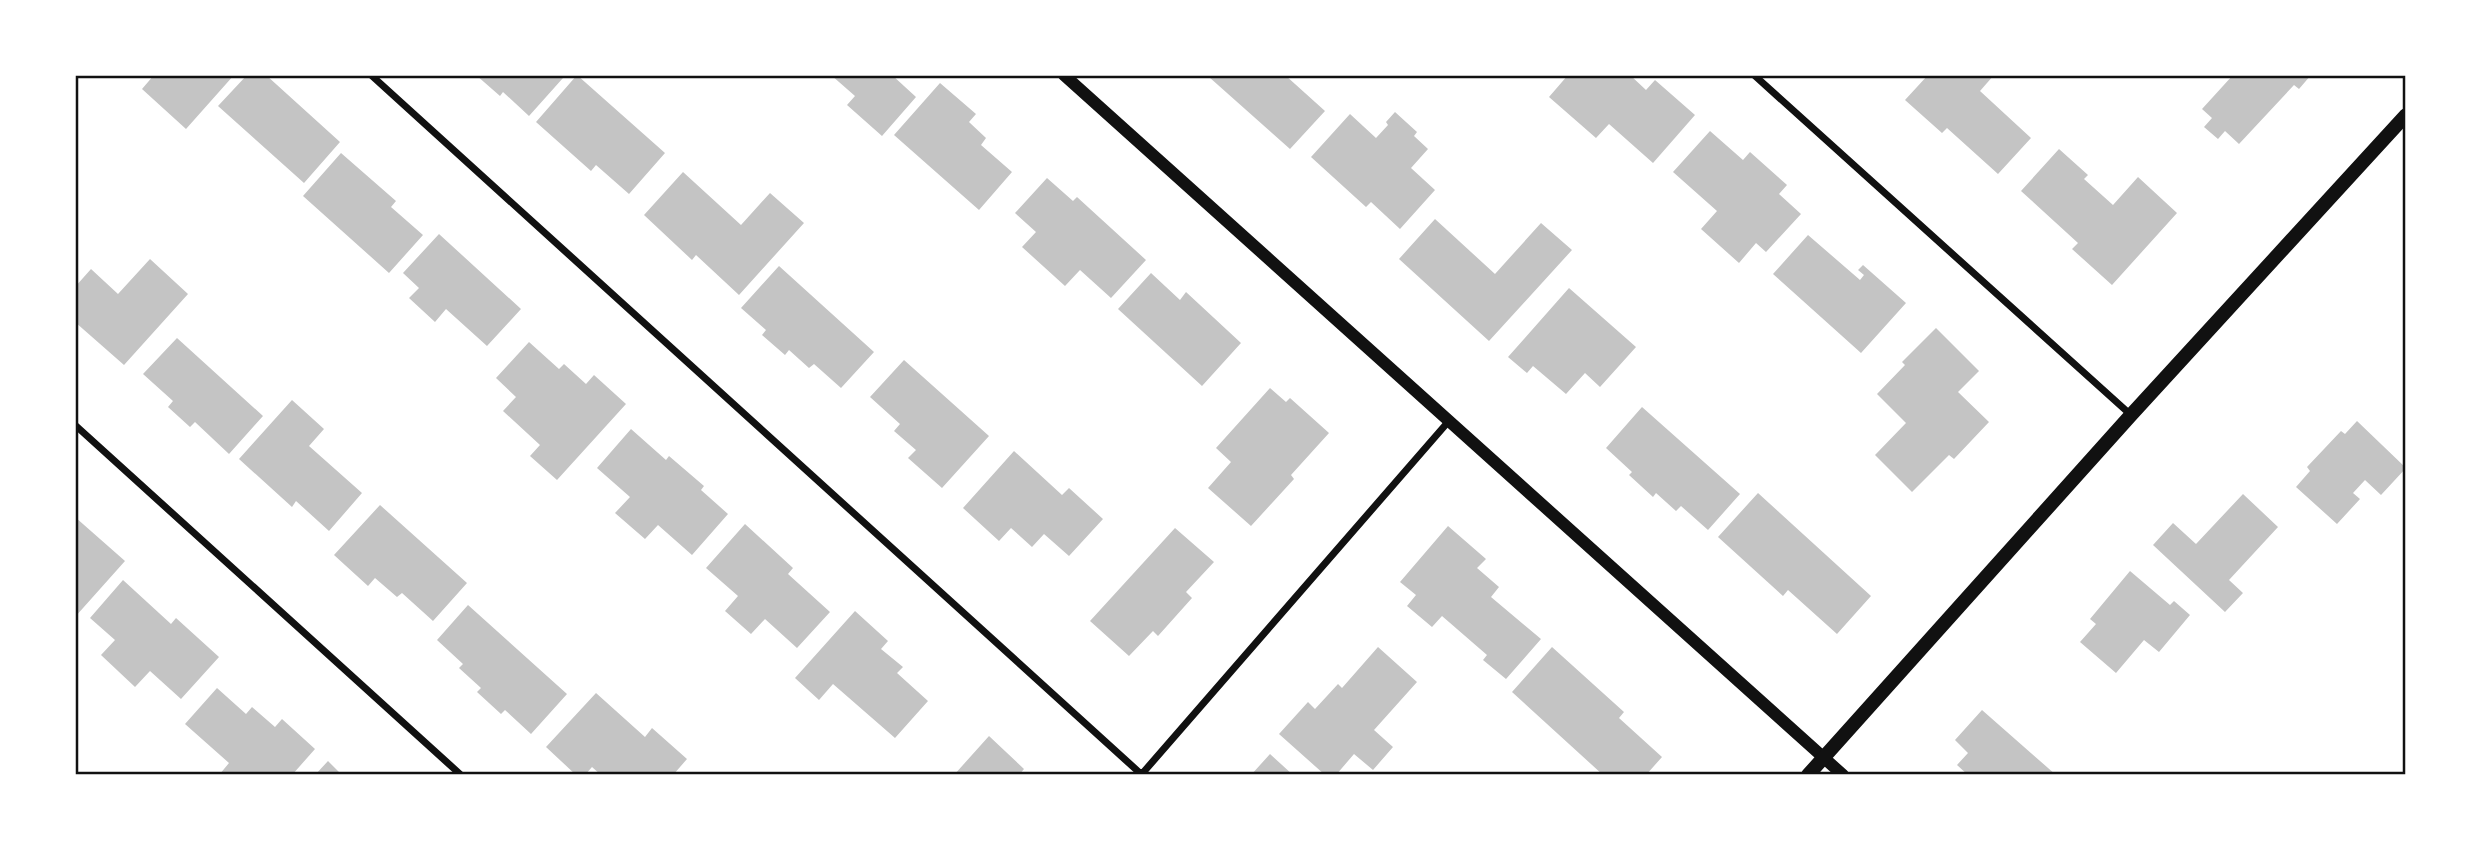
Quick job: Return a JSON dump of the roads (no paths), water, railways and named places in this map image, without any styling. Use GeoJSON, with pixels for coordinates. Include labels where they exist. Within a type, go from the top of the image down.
{"type":"FeatureCollection","features":[{"type":"Feature","properties":{"kind":"main road"},"geometry":{"type":"LineString","coordinates":[[1808,775],[2131,415],[2406,115]]}},
{"type":"Feature","properties":{"kind":"street"},"geometry":{"type":"LineString","coordinates":[[371,75],[1141,775],[1448,422]]}},
{"type":"Feature","properties":{"kind":"street"},"geometry":{"type":"LineString","coordinates":[[1064,75],[1843,775]]}},
{"type":"Feature","properties":{"kind":"street"},"geometry":{"type":"LineString","coordinates":[[1754,75],[2131,415]]}},
{"type":"Feature","properties":{"kind":"street"},"geometry":{"type":"LineString","coordinates":[[75,425],[461,775]]}}]}
